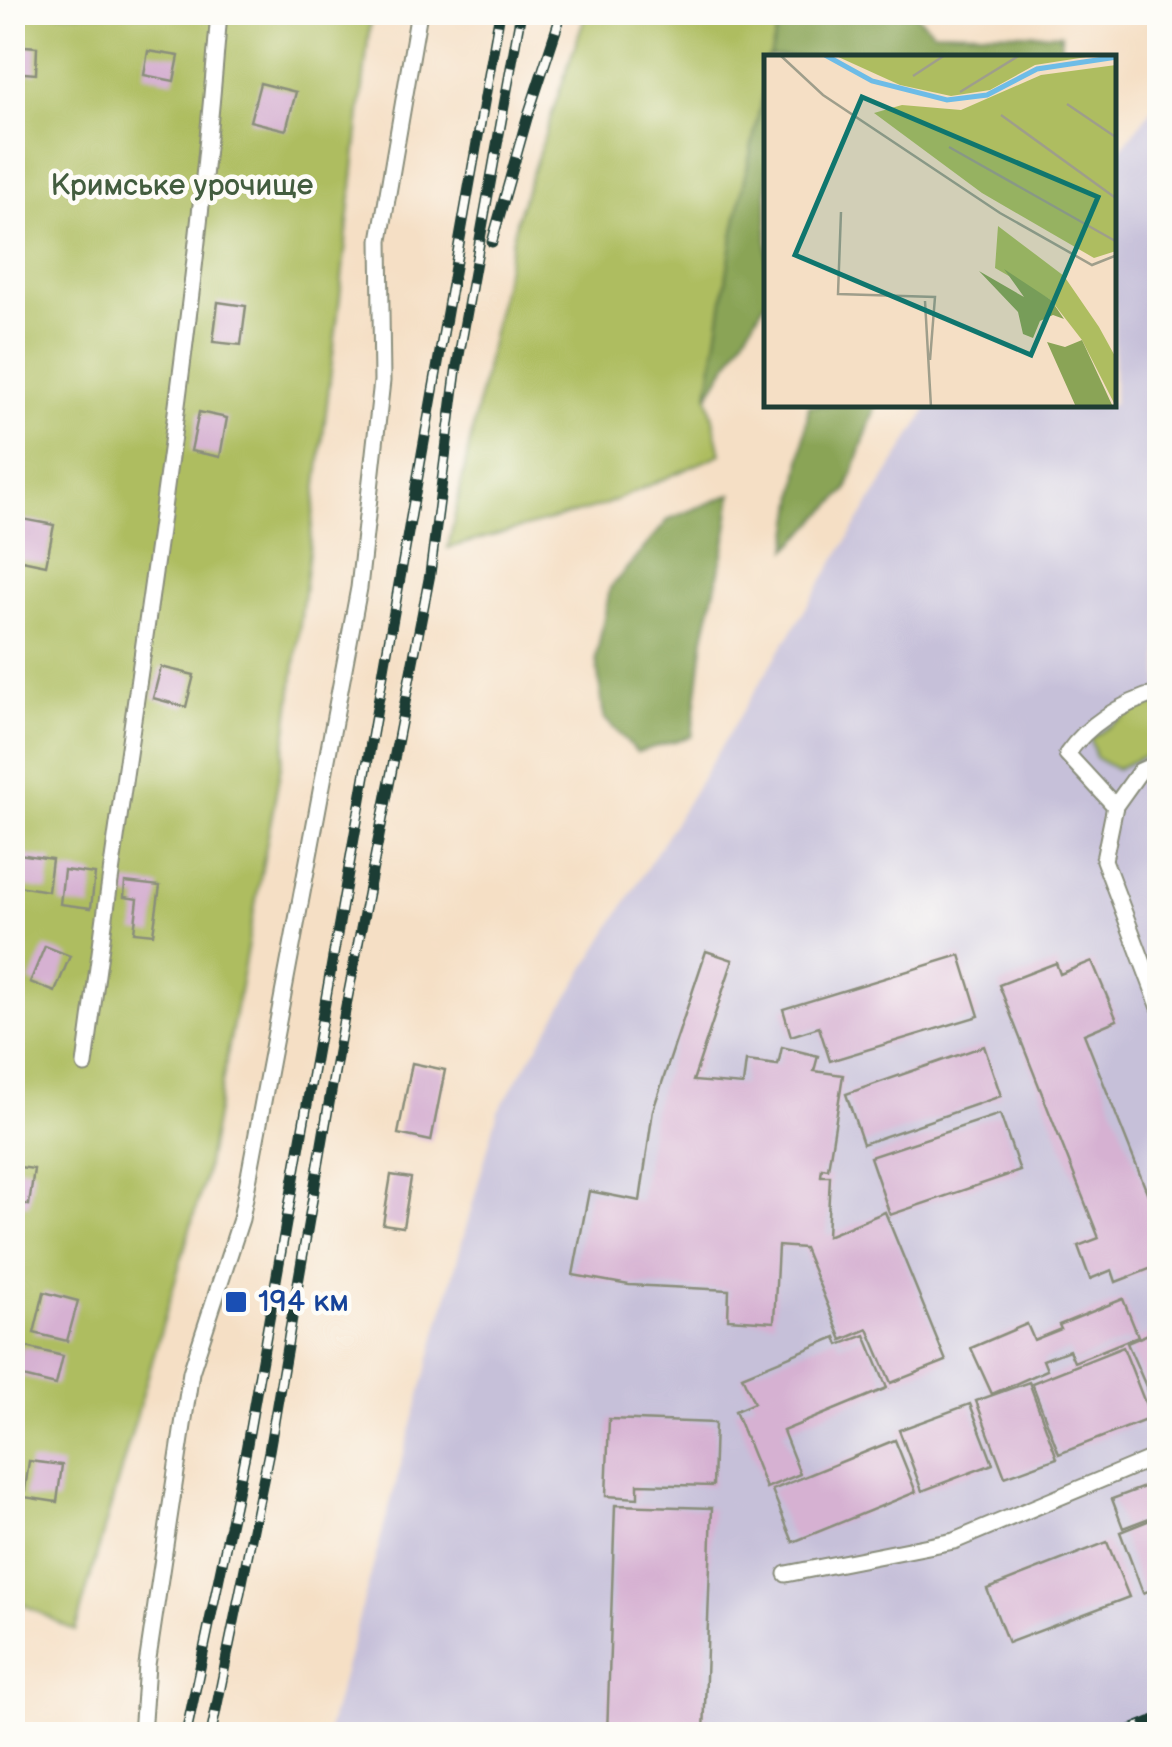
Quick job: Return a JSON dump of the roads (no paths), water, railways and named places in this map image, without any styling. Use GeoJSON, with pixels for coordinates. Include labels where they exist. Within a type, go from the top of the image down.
{"type":"FeatureCollection","features":[{"type":"Feature","properties":{"kind":"lane"},"geometry":{"type":"LineString","coordinates":[[85,1065],[118,810],[166,508],[208,153],[218,12]]}},
{"type":"Feature","properties":{"kind":"lane"},"geometry":{"type":"LineString","coordinates":[[142,1734],[147,1665],[191,1372],[241,1219],[362,571],[382,380],[380,240],[419,12]]}},
{"type":"Feature","properties":{"kind":"lane"},"geometry":{"type":"LineString","coordinates":[[1115,806],[1067,754],[1082,732],[1134,699],[1160,692]]}},
{"type":"Feature","properties":{"kind":"lane"},"geometry":{"type":"LineString","coordinates":[[1160,762],[1140,771],[1115,806],[1104,860],[1160,1008]]}},
{"type":"Feature","properties":{"kind":"lane"},"geometry":{"type":"LineString","coordinates":[[786,1574],[954,1540],[1160,1455]]}},
{"type":"Feature","properties":{"kind":"railway"},"geometry":{"type":"LineString","coordinates":[[186,1734],[246,1450],[500,12]]}},
{"type":"Feature","properties":{"kind":"railway"},"geometry":{"type":"LineString","coordinates":[[211,1734],[269,1451],[345,1011],[430,574],[456,372],[521,12]]}},
{"type":"Feature","properties":{"kind":"railway"},"geometry":{"type":"LineString","coordinates":[[492,242],[562,12]]}},
{"type":"Feature","properties":{"kind":"railway"},"geometry":{"type":"LineString","coordinates":[[1121,1734],[1160,1718]]}},
{"type":"Feature","properties":{"kind":"place","name":"194 км"},"geometry":{"type":"Point","coordinates":[236,1302]}},
{"type":"Feature","properties":{"kind":"park label","name":"Кримське урочище"},"geometry":{"type":"Point","coordinates":[182,186]}}]}
